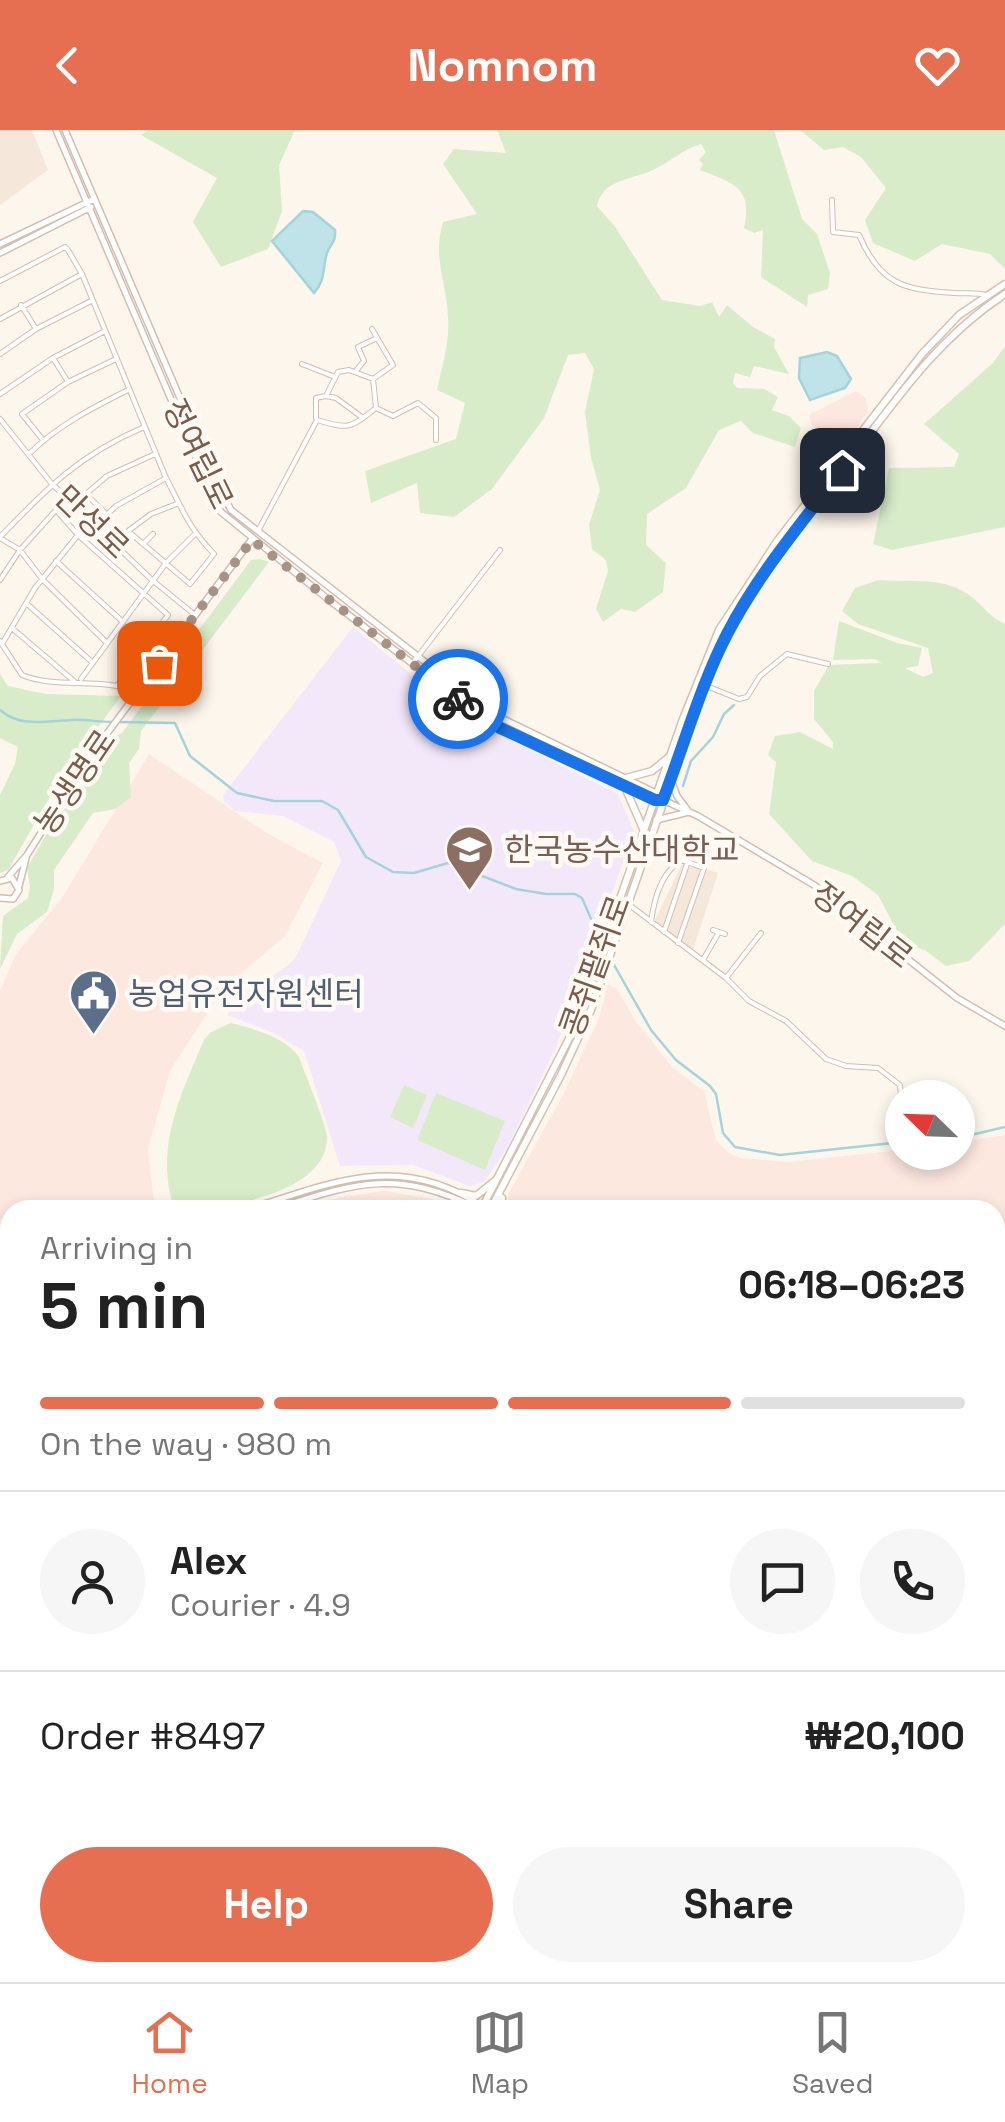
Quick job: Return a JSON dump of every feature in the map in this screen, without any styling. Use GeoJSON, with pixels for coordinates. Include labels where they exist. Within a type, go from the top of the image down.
{"type":"FeatureCollection","features":[{"type":"Feature","properties":{"kind":"main road","name":"콩쥐팥쥐로"},"geometry":{"type":"LineString","coordinates":[[490,1200],[575,1026],[644,831],[726,635],[751,592],[943,329],[1005,284]]}},
{"type":"Feature","properties":{"kind":"main road","name":"콩쥐팥쥐로"},"geometry":{"type":"LineString","coordinates":[[897,392],[966,320],[1005,294]]}},
{"type":"Feature","properties":{"kind":"main road","name":"콩쥐팥쥐로"},"geometry":{"type":"LineString","coordinates":[[494,1200],[580,1035],[656,820],[659,798],[671,778],[673,753],[702,668],[726,618],[778,540],[864,435]]}},
{"type":"Feature","properties":{"kind":"main road"},"geometry":{"type":"LineString","coordinates":[[626,778],[652,770],[673,753]]}},
{"type":"Feature","properties":{"kind":"main road"},"geometry":{"type":"LineString","coordinates":[[628,788],[626,792],[644,831]]}},
{"type":"Feature","properties":{"kind":"main road"},"geometry":{"type":"LineString","coordinates":[[628,904],[624,903],[629,875]]}},
{"type":"Feature","properties":{"kind":"main road"},"geometry":{"type":"LineString","coordinates":[[462,1200],[460,1197],[476,1196],[487,1190],[494,1179],[498,1181]]}},
{"type":"Feature","properties":{"kind":"main road"},"geometry":{"type":"LineString","coordinates":[[498,1196],[502,1200]]}},
{"type":"Feature","properties":{"kind":"street","name":"정여립로"},"geometry":{"type":"LineString","coordinates":[[56,130],[222,512],[252,540],[415,661],[507,722],[626,778],[814,885],[957,998],[1005,1026]]}},
{"type":"Feature","properties":{"kind":"street","name":"정여립로"},"geometry":{"type":"LineString","coordinates":[[64,130],[216,482],[232,510],[455,696],[500,728],[628,788],[659,798]]}},
{"type":"Feature","properties":{"kind":"street"},"geometry":{"type":"LineString","coordinates":[[832,200],[833,232],[858,235],[871,263],[887,278],[925,291],[1001,300]]}},
{"type":"Feature","properties":{"kind":"street"},"geometry":{"type":"LineString","coordinates":[[0,244],[95,202]]}},
{"type":"Feature","properties":{"kind":"street"},"geometry":{"type":"LineString","coordinates":[[0,253],[87,205]]}},
{"type":"Feature","properties":{"kind":"street"},"geometry":{"type":"LineString","coordinates":[[1,278],[65,246],[82,274],[166,478],[179,503],[195,534],[214,554],[190,584],[128,531],[151,514],[179,503]]}},
{"type":"Feature","properties":{"kind":"street"},"geometry":{"type":"LineString","coordinates":[[0,320],[82,274]]}},
{"type":"Feature","properties":{"kind":"street"},"geometry":{"type":"LineString","coordinates":[[0,354],[36,329],[93,301]]}},
{"type":"Feature","properties":{"kind":"street"},"geometry":{"type":"LineString","coordinates":[[22,305],[36,329]]}},
{"type":"Feature","properties":{"kind":"street"},"geometry":{"type":"LineString","coordinates":[[372,329],[393,365],[373,379]]}},
{"type":"Feature","properties":{"kind":"street"},"geometry":{"type":"LineString","coordinates":[[1,392],[53,358],[104,332]]}},
{"type":"Feature","properties":{"kind":"street"},"geometry":{"type":"LineString","coordinates":[[354,372],[364,361],[358,347],[377,338]]}},
{"type":"Feature","properties":{"kind":"street"},"geometry":{"type":"LineString","coordinates":[[53,358],[68,382]]}},
{"type":"Feature","properties":{"kind":"street"},"geometry":{"type":"LineString","coordinates":[[43,440],[22,414],[68,382],[116,359]]}},
{"type":"Feature","properties":{"kind":"street"},"geometry":{"type":"LineString","coordinates":[[302,364],[335,377]]}},
{"type":"Feature","properties":{"kind":"street"},"geometry":{"type":"LineString","coordinates":[[363,418],[336,398],[326,396],[343,370],[373,379]]}},
{"type":"Feature","properties":{"kind":"street"},"geometry":{"type":"LineString","coordinates":[[373,379],[376,408]]}},
{"type":"Feature","properties":{"kind":"street"},"geometry":{"type":"LineString","coordinates":[[30,453],[85,412],[128,390]]}},
{"type":"Feature","properties":{"kind":"street","name":"농생명로"},"geometry":{"type":"LineString","coordinates":[[27,855],[102,739],[257,533],[317,420],[316,398],[326,396]]}},
{"type":"Feature","properties":{"kind":"street"},"geometry":{"type":"LineString","coordinates":[[376,408],[393,416],[418,403],[436,418],[436,440]]}},
{"type":"Feature","properties":{"kind":"street"},"geometry":{"type":"LineString","coordinates":[[317,420],[346,428],[376,408]]}},
{"type":"Feature","properties":{"kind":"street","name":"만성로"},"geometry":{"type":"LineString","coordinates":[[0,419],[52,484],[152,580],[196,615]]}},
{"type":"Feature","properties":{"kind":"street"},"geometry":{"type":"LineString","coordinates":[[107,643],[42,580],[20,550],[0,537],[52,484],[109,442],[144,427]]}},
{"type":"Feature","properties":{"kind":"street"},"geometry":{"type":"LineString","coordinates":[[107,515],[86,494],[107,476],[155,454]]}},
{"type":"Feature","properties":{"kind":"street"},"geometry":{"type":"LineString","coordinates":[[96,525],[116,506],[166,478]]}},
{"type":"Feature","properties":{"kind":"street"},"geometry":{"type":"LineString","coordinates":[[0,580],[20,550],[56,510],[168,616],[117,686],[40,681],[22,676],[1,642],[78,534]]}},
{"type":"Feature","properties":{"kind":"street"},"geometry":{"type":"LineString","coordinates":[[143,544],[153,534]]}},
{"type":"Feature","properties":{"kind":"street"},"geometry":{"type":"LineString","coordinates":[[77,681],[152,580],[195,534]]}},
{"type":"Feature","properties":{"kind":"street"},"geometry":{"type":"LineString","coordinates":[[415,661],[500,550]]}},
{"type":"Feature","properties":{"kind":"street"},"geometry":{"type":"LineString","coordinates":[[56,562],[123,622]]}},
{"type":"Feature","properties":{"kind":"street"},"geometry":{"type":"LineString","coordinates":[[26,603],[93,663]]}},
{"type":"Feature","properties":{"kind":"street"},"geometry":{"type":"LineString","coordinates":[[12,628],[77,681]]}},
{"type":"Feature","properties":{"kind":"street"},"geometry":{"type":"LineString","coordinates":[[704,685],[739,700],[747,697],[760,676],[787,654],[828,664]]}},
{"type":"Feature","properties":{"kind":"street"},"geometry":{"type":"LineString","coordinates":[[455,696],[460,689]]}},
{"type":"Feature","properties":{"kind":"street"},"geometry":{"type":"LineString","coordinates":[[656,820],[688,812],[676,796],[671,778]]}},
{"type":"Feature","properties":{"kind":"street"},"geometry":{"type":"LineString","coordinates":[[8,878],[27,855]]}},
{"type":"Feature","properties":{"kind":"street"},"geometry":{"type":"LineString","coordinates":[[0,898],[7,903],[18,894],[27,855]]}},
{"type":"Feature","properties":{"kind":"street"},"geometry":{"type":"LineString","coordinates":[[651,922],[654,902],[675,863],[682,860],[704,868],[678,942]]}},
{"type":"Feature","properties":{"kind":"street"},"geometry":{"type":"LineString","coordinates":[[664,932],[688,862]]}},
{"type":"Feature","properties":{"kind":"street"},"geometry":{"type":"LineString","coordinates":[[0,880],[15,880],[19,886]]}},
{"type":"Feature","properties":{"kind":"street"},"geometry":{"type":"LineString","coordinates":[[628,904],[704,960],[749,1001],[786,1021],[826,1060],[846,1066],[871,1066],[894,1080]]}},
{"type":"Feature","properties":{"kind":"street"},"geometry":{"type":"LineString","coordinates":[[704,960],[719,932]]}},
{"type":"Feature","properties":{"kind":"street"},"geometry":{"type":"LineString","coordinates":[[726,978],[761,933]]}},
{"type":"Feature","properties":{"kind":"street"},"geometry":{"type":"LineString","coordinates":[[278,1200],[376,1174],[419,1178],[466,1200]]}},
{"type":"Feature","properties":{"kind":"street"},"geometry":{"type":"LineString","coordinates":[[303,1200],[346,1186],[385,1181],[460,1197]]}},
{"type":"Feature","properties":{"kind":"shaded area"},"geometry":{"type":"Polygon","coordinates":[[[0,130],[32,130],[48,170],[0,205],[0,130]]]}},
{"type":"Feature","properties":{"kind":"shaded area"},"geometry":{"type":"Polygon","coordinates":[[[856,391],[866,398],[868,412],[842,447],[812,425],[809,415],[856,391]]]}},
{"type":"Feature","properties":{"kind":"shaded area","name":"한국농수산대학교"},"geometry":{"type":"Polygon","coordinates":[[[353,627],[464,717],[618,794],[634,832],[556,1047],[507,1148],[484,1182],[470,1186],[413,1165],[340,1166],[304,1051],[274,1033],[227,1015],[238,999],[296,957],[341,861],[334,842],[283,816],[235,811],[223,795],[353,627]]]}},
{"type":"Feature","properties":{"kind":"shaded area"},"geometry":{"type":"Polygon","coordinates":[[[149,754],[267,833],[323,863],[285,936],[224,988],[170,1071],[148,1149],[154,1200],[0,1200],[0,991],[16,954],[62,898],[149,754]]]}},
{"type":"Feature","properties":{"kind":"shaded area"},"geometry":{"type":"Polygon","coordinates":[[[683,862],[718,873],[693,950],[655,920],[683,862]]]}},
{"type":"Feature","properties":{"kind":"shaded area"},"geometry":{"type":"Polygon","coordinates":[[[608,984],[617,989],[635,1020],[673,1068],[704,1091],[716,1141],[729,1153],[740,1158],[789,1162],[885,1152],[885,1170],[975,1170],[975,1139],[1005,1135],[1005,1200],[509,1200],[599,1018],[608,984]]]}},
{"type":"Feature","properties":{"kind":"shaded area"},"geometry":{"type":"Polygon","coordinates":[[[385,1191],[434,1200],[331,1200],[385,1191]]]}},
{"type":"Feature","properties":{"kind":"green space"},"geometry":{"type":"Polygon","coordinates":[[[149,130],[295,130],[279,165],[282,211],[268,249],[221,267],[193,222],[217,178],[141,135],[149,130]]]}},
{"type":"Feature","properties":{"kind":"green space"},"geometry":{"type":"Polygon","coordinates":[[[497,130],[774,130],[802,219],[817,234],[830,273],[828,289],[808,295],[807,307],[761,277],[763,230],[754,233],[744,228],[746,203],[738,188],[700,170],[703,164],[699,160],[706,152],[701,144],[649,172],[613,184],[600,197],[597,206],[616,228],[662,300],[700,306],[712,302],[719,317],[727,305],[775,339],[774,347],[789,374],[754,366],[750,377],[735,373],[733,383],[737,388],[764,389],[778,397],[772,410],[789,416],[801,428],[795,447],[753,433],[741,421],[719,430],[686,488],[647,514],[646,545],[666,563],[663,592],[635,612],[621,609],[603,622],[596,609],[608,571],[606,560],[592,549],[589,525],[600,490],[585,412],[594,369],[585,353],[568,355],[544,418],[492,489],[454,517],[420,513],[417,483],[371,503],[365,471],[456,439],[465,403],[437,390],[448,327],[439,259],[440,236],[443,222],[477,214],[443,164],[454,149],[506,153],[497,130]]]}},
{"type":"Feature","properties":{"kind":"green space"},"geometry":{"type":"Polygon","coordinates":[[[800,130],[1005,130],[1005,269],[990,254],[942,244],[915,261],[873,243],[865,220],[886,188],[861,157],[843,147],[824,150],[800,130]]]}},
{"type":"Feature","properties":{"kind":"green space"},"geometry":{"type":"Polygon","coordinates":[[[1005,346],[1005,527],[892,550],[873,544],[889,468],[954,467],[959,454],[924,424],[993,363],[1005,346]]]}},
{"type":"Feature","properties":{"kind":"green space"},"geometry":{"type":"Polygon","coordinates":[[[251,560],[269,562],[141,731],[139,749],[129,763],[131,797],[115,809],[93,813],[54,870],[54,889],[47,912],[17,934],[0,969],[3,916],[28,898],[27,868],[46,835],[90,767],[113,738],[122,733],[251,560]]]}},
{"type":"Feature","properties":{"kind":"green space"},"geometry":{"type":"Polygon","coordinates":[[[878,580],[951,586],[1005,624],[1005,924],[969,961],[946,966],[926,951],[903,942],[878,895],[852,876],[812,861],[769,814],[776,762],[768,755],[775,736],[800,732],[833,749],[833,742],[814,719],[814,691],[829,665],[882,663],[874,659],[833,660],[839,621],[922,648],[918,666],[905,668],[923,677],[933,673],[928,648],[858,624],[842,611],[855,588],[878,580]]]}},
{"type":"Feature","properties":{"kind":"green space"},"geometry":{"type":"Polygon","coordinates":[[[0,674],[8,686],[45,694],[121,696],[62,776],[8,870],[0,873],[0,795],[15,764],[18,747],[0,738],[0,674]]]}},
{"type":"Feature","properties":{"kind":"green space"},"geometry":{"type":"Polygon","coordinates":[[[231,1023],[277,1039],[299,1057],[327,1137],[323,1157],[310,1173],[291,1186],[250,1200],[172,1200],[168,1144],[179,1102],[204,1040],[211,1032],[231,1023]]]}},
{"type":"Feature","properties":{"kind":"green space"},"geometry":{"type":"Polygon","coordinates":[[[404,1085],[427,1095],[413,1128],[390,1117],[404,1085]]]}},
{"type":"Feature","properties":{"kind":"green space"},"geometry":{"type":"Polygon","coordinates":[[[436,1093],[505,1121],[485,1170],[417,1140],[436,1093]]]}},
{"type":"Feature","properties":{"kind":"water"},"geometry":{"type":"Polygon","coordinates":[[[303,211],[313,212],[335,230],[322,279],[314,293],[272,241],[303,211]]]}},
{"type":"Feature","properties":{"kind":"water"},"geometry":{"type":"Polygon","coordinates":[[[827,352],[837,356],[851,379],[845,388],[810,400],[799,378],[800,358],[827,352]]]}},
{"type":"Feature","properties":{"kind":"waterway"},"geometry":{"type":"LineString","coordinates":[[683,786],[691,761],[734,705]]}},
{"type":"Feature","properties":{"kind":"waterway"},"geometry":{"type":"LineString","coordinates":[[0,710],[25,721],[112,722]]}},
{"type":"Feature","properties":{"kind":"waterway"},"geometry":{"type":"LineString","coordinates":[[120,722],[175,723],[190,756],[237,793],[274,801],[322,801],[338,810],[366,857],[393,872],[414,873],[448,863],[516,889],[575,894],[582,898],[601,942]]}},
{"type":"Feature","properties":{"kind":"waterway"},"geometry":{"type":"LineString","coordinates":[[605,949],[651,1030],[676,1060],[716,1094],[723,1133],[735,1147],[780,1155],[885,1144]]}},
{"type":"Feature","properties":{"kind":"waterway"},"geometry":{"type":"LineString","coordinates":[[975,1134],[1005,1127]]}},
{"type":"Feature","properties":{"kind":"way so far"},"geometry":{"type":"LineString","coordinates":[[159,663],[252,540],[458,699]]}},
{"type":"Feature","properties":{"kind":"place","name":"한국농수산대학교"},"geometry":{"type":"Point","coordinates":[469,892]}},
{"type":"Feature","properties":{"kind":"place","name":"농업유전자원센터"},"geometry":{"type":"Point","coordinates":[93,1036]}},
{"type":"Feature","properties":{"kind":"route"},"geometry":{"type":"LineString","coordinates":[[458,699],[500,728],[655,800],[663,800],[726,635],[779,552],[842,470]]}}]}
